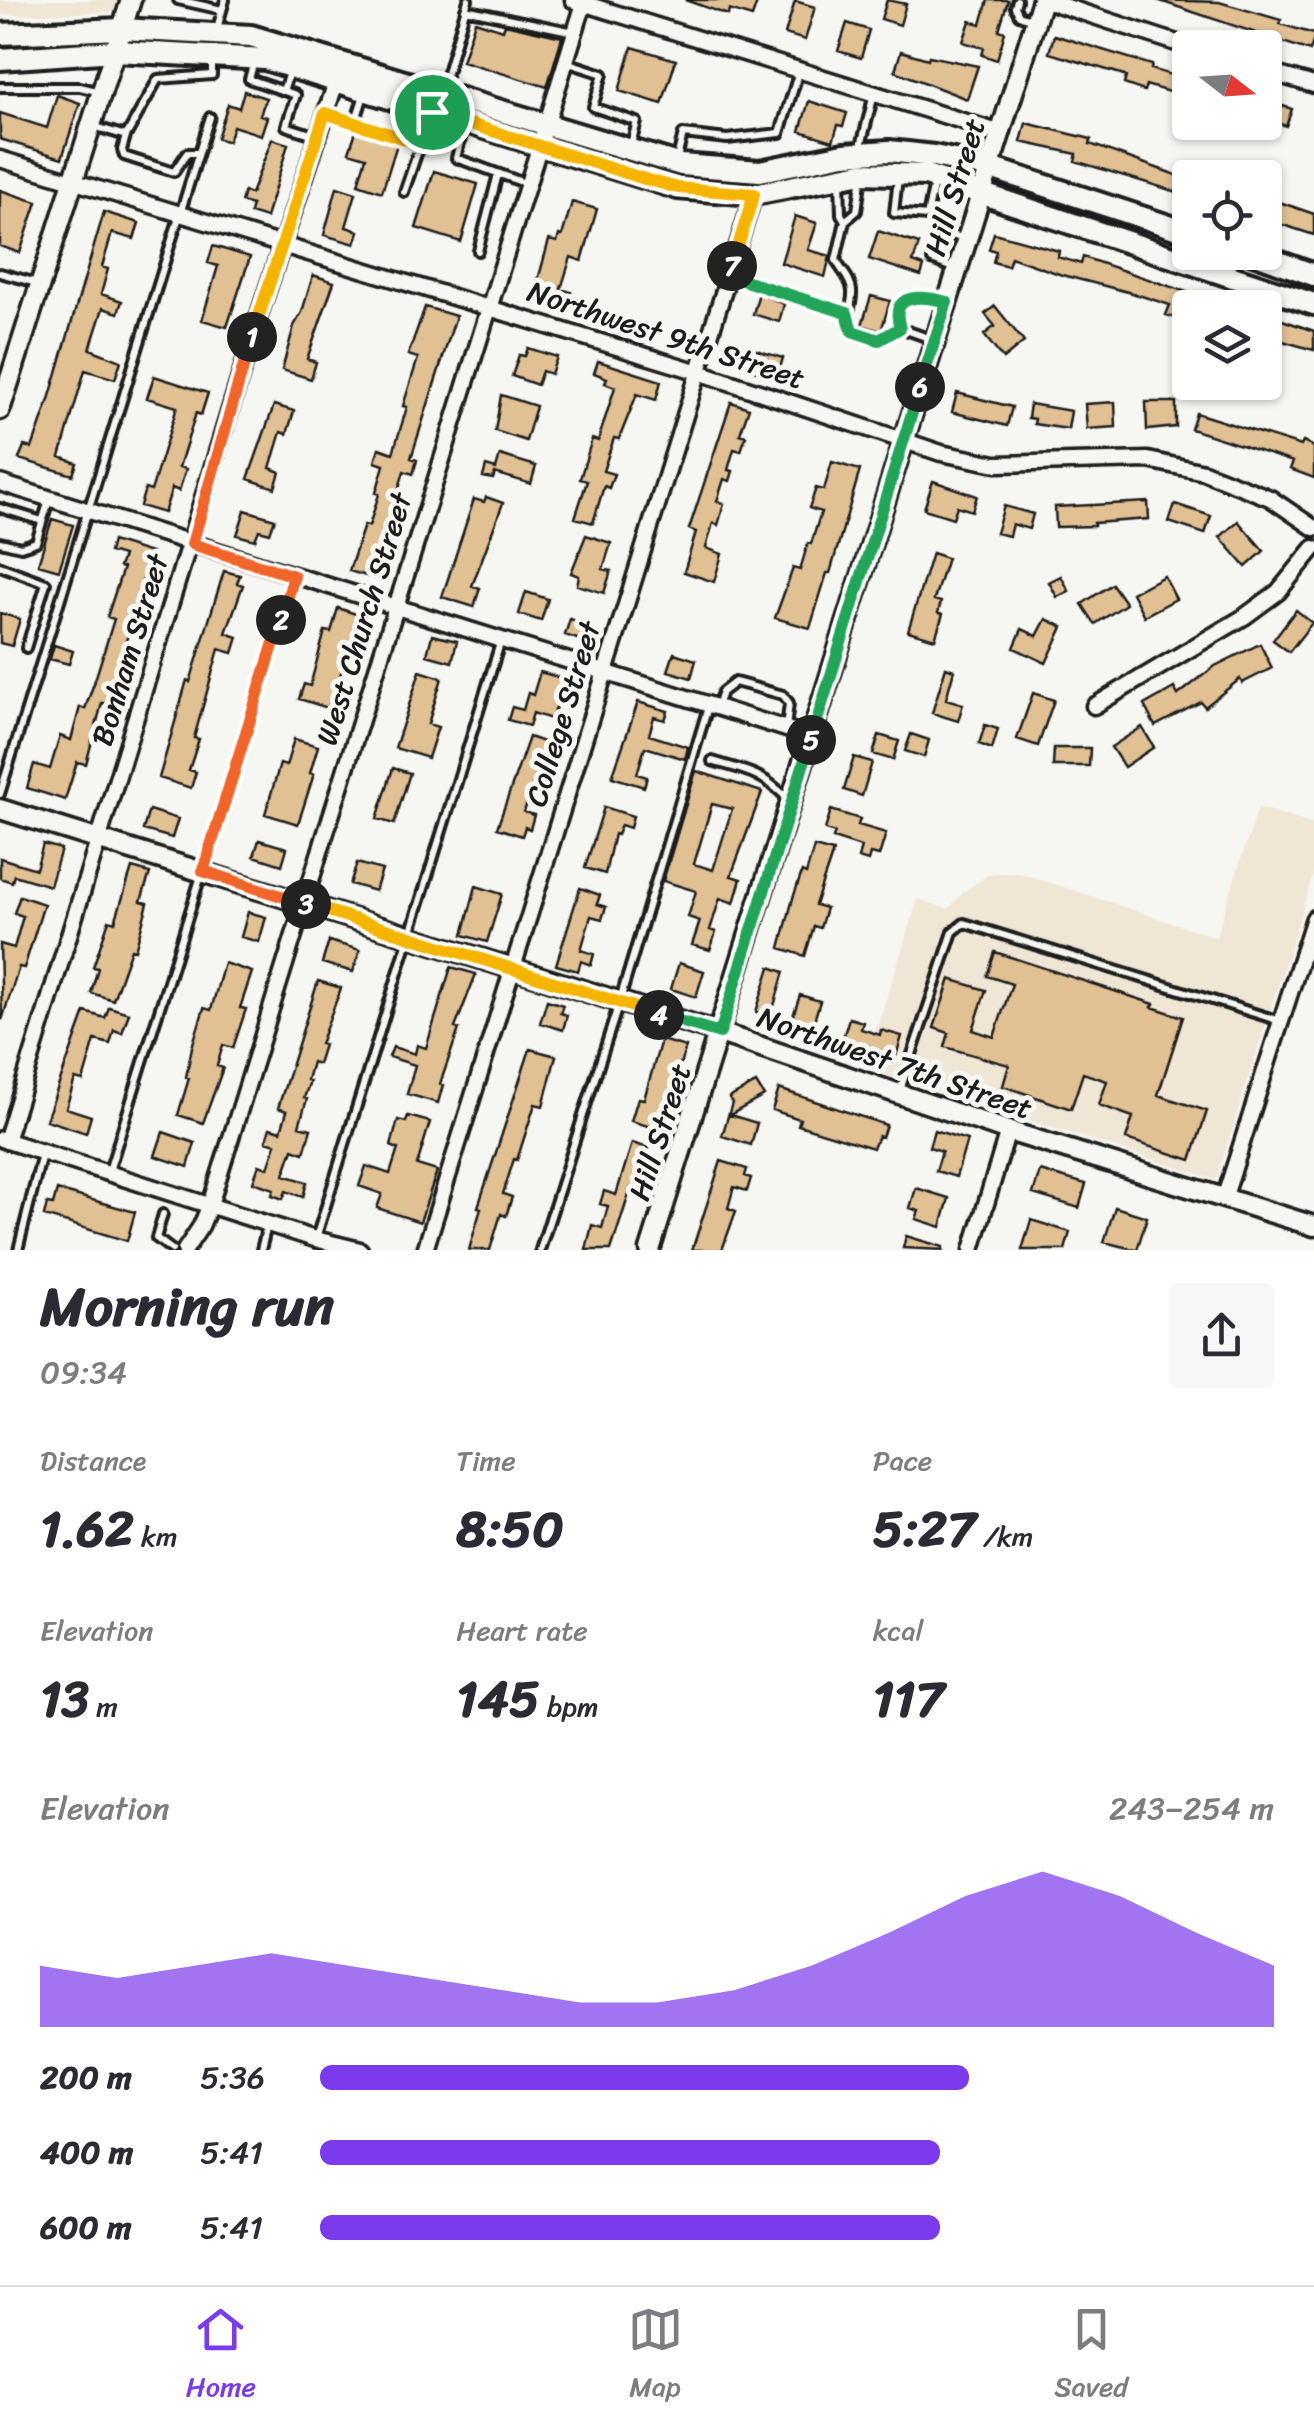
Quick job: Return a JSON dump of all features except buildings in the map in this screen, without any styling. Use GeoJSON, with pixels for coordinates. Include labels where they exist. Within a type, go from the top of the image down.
{"type":"FeatureCollection","features":[{"type":"Feature","properties":{"kind":"main road"},"geometry":{"type":"LineString","coordinates":[[0,34],[122,28],[250,36],[339,72],[544,135],[678,188],[754,194],[840,178],[890,150],[988,168],[1172,226]]}},
{"type":"Feature","properties":{"kind":"main road"},"geometry":{"type":"LineString","coordinates":[[0,59],[115,51],[255,58],[291,68],[339,72],[365,91],[437,102],[466,122],[630,150],[676,164],[760,171],[861,163],[981,192],[1314,304]]}},
{"type":"Feature","properties":{"kind":"main road"},"geometry":{"type":"LineString","coordinates":[[1282,263],[1314,275]]}},
{"type":"Feature","properties":{"kind":"street"},"geometry":{"type":"LineString","coordinates":[[0,410],[131,0]]}},
{"type":"Feature","properties":{"kind":"street"},"geometry":{"type":"LineString","coordinates":[[1044,0],[1172,42]]}},
{"type":"Feature","properties":{"kind":"street","name":"Hill Street"},"geometry":{"type":"LineString","coordinates":[[650,1250],[1044,0]]}},
{"type":"Feature","properties":{"kind":"street"},"geometry":{"type":"LineString","coordinates":[[581,1],[1001,133]]}},
{"type":"Feature","properties":{"kind":"street","name":"West Church Street"},"geometry":{"type":"LineString","coordinates":[[185,1250],[210,1205],[544,135],[581,1]]}},
{"type":"Feature","properties":{"kind":"street","name":"Bonham Street"},"geometry":{"type":"LineString","coordinates":[[3,1140],[339,72]]}},
{"type":"Feature","properties":{"kind":"street"},"geometry":{"type":"LineString","coordinates":[[1282,76],[1314,85]]}},
{"type":"Feature","properties":{"kind":"street","name":"Northwest 9th Street"},"geometry":{"type":"LineString","coordinates":[[0,159],[699,372],[903,441],[996,464],[1148,460],[1204,472],[1270,498],[1314,528]]}},
{"type":"Feature","properties":{"kind":"street","name":"College Street"},"geometry":{"type":"LineString","coordinates":[[425,1250],[754,194]]}},
{"type":"Feature","properties":{"kind":"street"},"geometry":{"type":"LineString","coordinates":[[0,483],[812,737]]}},
{"type":"Feature","properties":{"kind":"street"},"geometry":{"type":"LineString","coordinates":[[1094,706],[1244,618],[1278,592],[1314,548]]}},
{"type":"Feature","properties":{"kind":"street","name":"Northwest 7th Street"},"geometry":{"type":"LineString","coordinates":[[0,809],[720,1033],[1008,1131],[1314,1226]]}},
{"type":"Feature","properties":{"kind":"street"},"geometry":{"type":"LineString","coordinates":[[1224,1198],[1314,918]]}},
{"type":"Feature","properties":{"kind":"street"},"geometry":{"type":"LineString","coordinates":[[972,1250],[1008,1131]]}},
{"type":"Feature","properties":{"kind":"street"},"geometry":{"type":"LineString","coordinates":[[3,1140],[360,1250]]}},
{"type":"Feature","properties":{"kind":"lane"},"geometry":{"type":"LineString","coordinates":[[178,0],[222,10]]}},
{"type":"Feature","properties":{"kind":"lane"},"geometry":{"type":"LineString","coordinates":[[215,34],[225,0]]}},
{"type":"Feature","properties":{"kind":"lane"},"geometry":{"type":"LineString","coordinates":[[404,192],[468,0]]}},
{"type":"Feature","properties":{"kind":"lane"},"geometry":{"type":"LineString","coordinates":[[1016,0],[1014,8],[1019,15],[1036,21]]}},
{"type":"Feature","properties":{"kind":"lane"},"geometry":{"type":"LineString","coordinates":[[465,9],[575,32]]}},
{"type":"Feature","properties":{"kind":"lane"},"geometry":{"type":"LineString","coordinates":[[198,154],[188,153],[174,172],[124,156],[122,150],[158,79],[212,75],[213,55]]}},
{"type":"Feature","properties":{"kind":"lane"},"geometry":{"type":"LineString","coordinates":[[255,58],[249,79],[296,96],[286,126],[318,136]]}},
{"type":"Feature","properties":{"kind":"lane"},"geometry":{"type":"LineString","coordinates":[[566,62],[602,74],[593,106],[637,122],[630,150]]}},
{"type":"Feature","properties":{"kind":"lane"},"geometry":{"type":"LineString","coordinates":[[283,91],[291,68]]}},
{"type":"Feature","properties":{"kind":"lane"},"geometry":{"type":"LineString","coordinates":[[676,164],[683,134],[727,139],[780,133],[799,70]]}},
{"type":"Feature","properties":{"kind":"lane"},"geometry":{"type":"LineString","coordinates":[[0,88],[80,87],[102,92]]}},
{"type":"Feature","properties":{"kind":"lane"},"geometry":{"type":"LineString","coordinates":[[354,123],[365,91]]}},
{"type":"Feature","properties":{"kind":"lane"},"geometry":{"type":"LineString","coordinates":[[875,93],[862,132],[858,211],[845,221],[836,260],[852,292],[847,313],[852,331],[886,338],[900,328]]}},
{"type":"Feature","properties":{"kind":"lane"},"geometry":{"type":"LineString","coordinates":[[325,113],[420,144]]}},
{"type":"Feature","properties":{"kind":"lane"},"geometry":{"type":"LineString","coordinates":[[0,794],[210,117]]}},
{"type":"Feature","properties":{"kind":"lane"},"geometry":{"type":"LineString","coordinates":[[466,122],[456,158],[528,184]]}},
{"type":"Feature","properties":{"kind":"lane"},"geometry":{"type":"LineString","coordinates":[[92,126],[126,136]]}},
{"type":"Feature","properties":{"kind":"lane"},"geometry":{"type":"LineString","coordinates":[[899,172],[894,213],[927,216]]}},
{"type":"Feature","properties":{"kind":"lane"},"geometry":{"type":"LineString","coordinates":[[478,250],[498,174]]}},
{"type":"Feature","properties":{"kind":"lane"},"geometry":{"type":"LineString","coordinates":[[840,178],[840,214],[845,221]]}},
{"type":"Feature","properties":{"kind":"lane"},"geometry":{"type":"LineString","coordinates":[[935,178],[927,216],[938,231],[967,239]]}},
{"type":"Feature","properties":{"kind":"lane"},"geometry":{"type":"LineString","coordinates":[[938,231],[932,260],[958,270]]}},
{"type":"Feature","properties":{"kind":"lane"},"geometry":{"type":"LineString","coordinates":[[0,273],[41,284]]}},
{"type":"Feature","properties":{"kind":"lane"},"geometry":{"type":"LineString","coordinates":[[729,276],[847,313]]}},
{"type":"Feature","properties":{"kind":"lane"},"geometry":{"type":"LineString","coordinates":[[900,328],[898,317],[910,298],[921,296],[947,302]]}},
{"type":"Feature","properties":{"kind":"lane"},"geometry":{"type":"LineString","coordinates":[[900,328],[935,340]]}},
{"type":"Feature","properties":{"kind":"lane"},"geometry":{"type":"LineString","coordinates":[[0,542],[30,546],[36,542],[49,499]]}},
{"type":"Feature","properties":{"kind":"lane"},"geometry":{"type":"LineString","coordinates":[[0,508],[42,521]]}},
{"type":"Feature","properties":{"kind":"lane"},"geometry":{"type":"LineString","coordinates":[[0,566],[46,583],[26,648]]}},
{"type":"Feature","properties":{"kind":"lane"},"geometry":{"type":"LineString","coordinates":[[109,1173],[294,576]]}},
{"type":"Feature","properties":{"kind":"lane"},"geometry":{"type":"LineString","coordinates":[[315,1239],[501,640]]}},
{"type":"Feature","properties":{"kind":"lane"},"geometry":{"type":"LineString","coordinates":[[540,1250],[712,707],[734,682],[783,695],[790,714],[786,729]]}},
{"type":"Feature","properties":{"kind":"lane"},"geometry":{"type":"LineString","coordinates":[[712,761],[769,780],[791,803]]}},
{"type":"Feature","properties":{"kind":"lane"},"geometry":{"type":"LineString","coordinates":[[899,1094],[924,1010],[957,925],[964,923],[1281,1021]]}},
{"type":"Feature","properties":{"kind":"lane"},"geometry":{"type":"LineString","coordinates":[[18,1250],[42,1152]]}},
{"type":"Feature","properties":{"kind":"lane"},"geometry":{"type":"LineString","coordinates":[[163,1214],[156,1238],[172,1250]]}},
{"type":"Feature","properties":{"kind":"lane"},"geometry":{"type":"LineString","coordinates":[[261,1250],[268,1224]]}},
{"type":"Feature","properties":{"kind":"shaded area"},"geometry":{"type":"Polygon","coordinates":[[[0,0],[118,0],[114,12],[0,15],[0,0]]]}},
{"type":"Feature","properties":{"kind":"shaded area"},"geometry":{"type":"Polygon","coordinates":[[[1258,807],[1314,825],[1314,873],[1216,1180],[864,1068],[918,899],[948,909],[989,874],[1017,872],[1216,937],[1258,807]]]}},
{"type":"Feature","properties":{"kind":"route"},"geometry":{"type":"LineString","coordinates":[[432,112],[678,188],[754,194],[729,276],[847,313],[852,331],[879,340],[886,338],[900,328],[898,317],[910,298],[921,296],[947,302],[720,1033],[203,871],[294,576],[192,544],[233,401],[325,113],[420,144],[432,112]]}}]}
